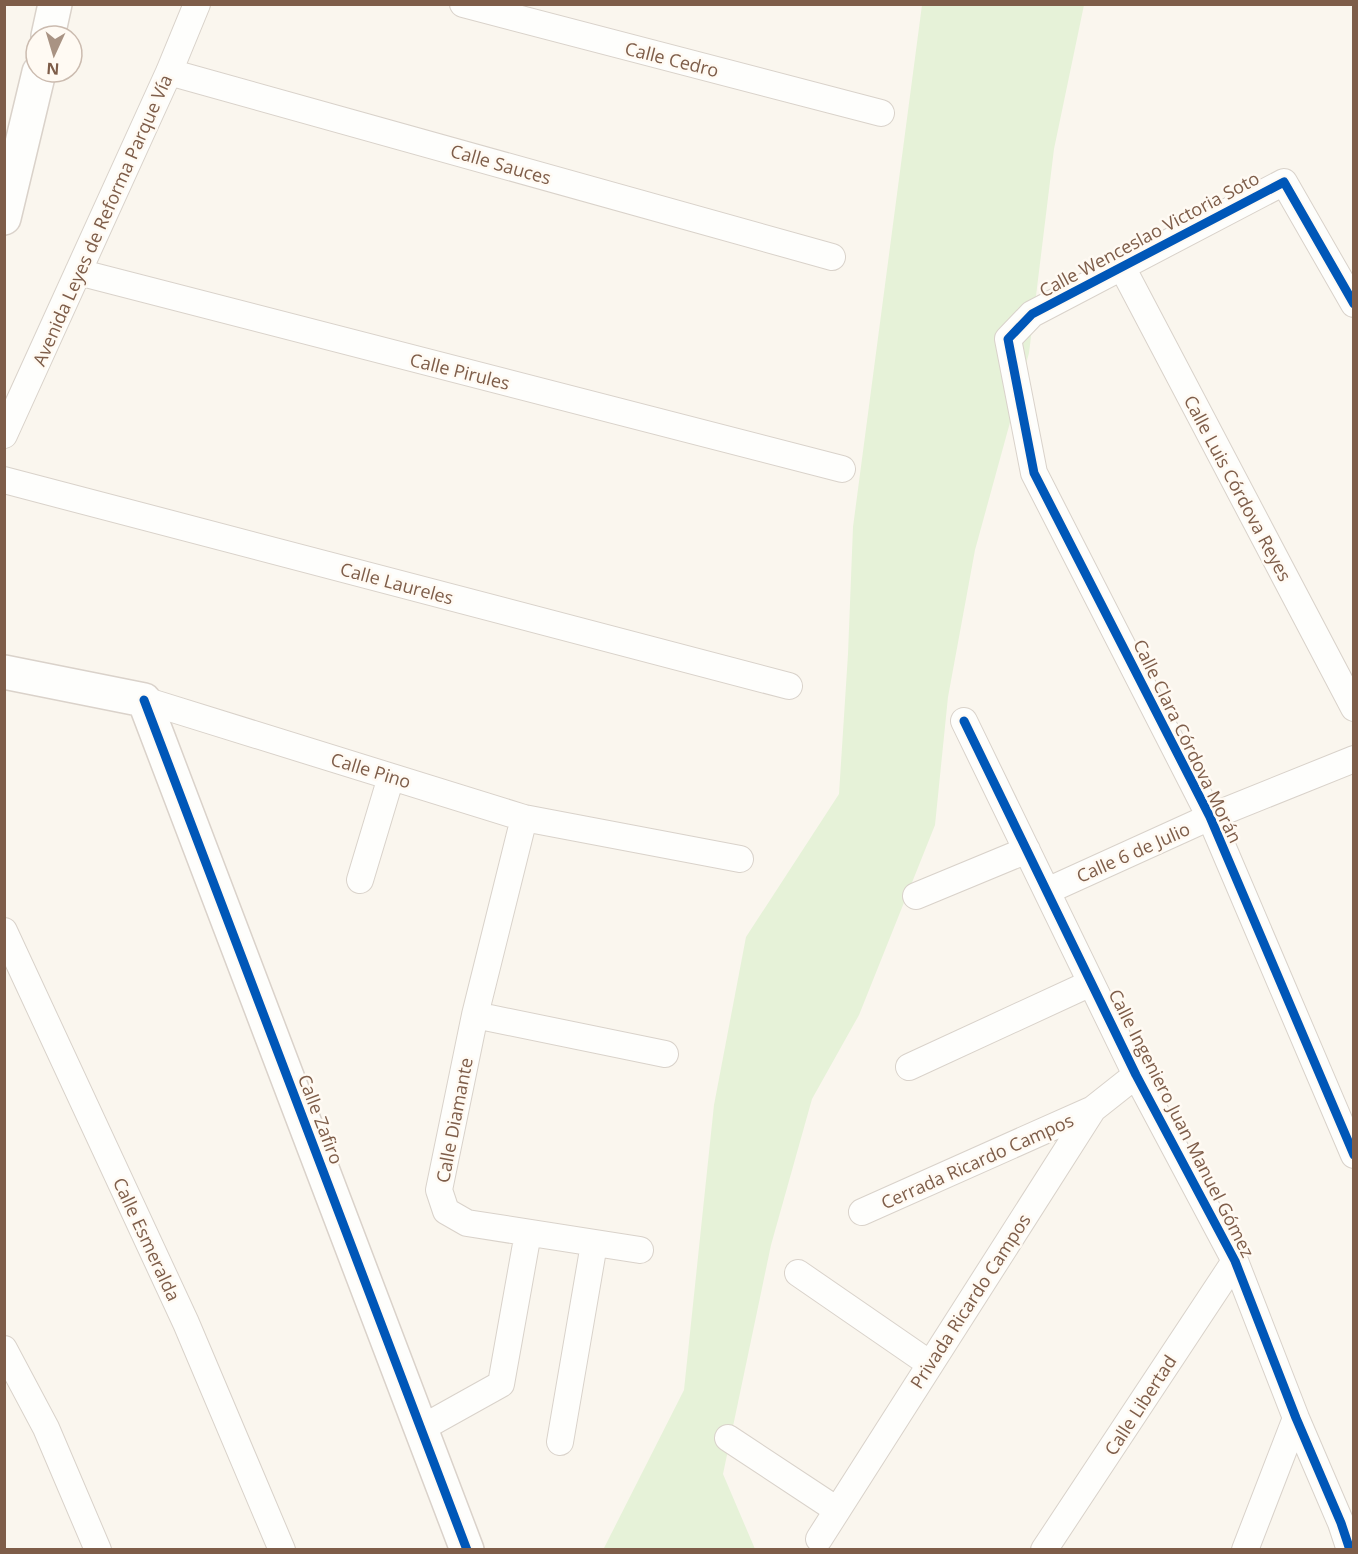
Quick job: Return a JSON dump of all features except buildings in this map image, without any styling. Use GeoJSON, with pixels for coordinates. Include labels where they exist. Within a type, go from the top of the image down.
{"type":"FeatureCollection","features":[{"type":"Feature","properties":{"kind":"street"},"geometry":{"type":"LineString","coordinates":[[51,24],[55,4]]}},
{"type":"Feature","properties":{"kind":"street","name":"Avenida Leyes de Reforma Parque Vía"},"geometry":{"type":"LineString","coordinates":[[4,435],[169,72],[196,4]]}},
{"type":"Feature","properties":{"kind":"street","name":"Calle Cedro"},"geometry":{"type":"LineString","coordinates":[[462,4],[881,112]]}},
{"type":"Feature","properties":{"kind":"street","name":"Calle Sauces"},"geometry":{"type":"LineString","coordinates":[[169,72],[832,256]]}},
{"type":"Feature","properties":{"kind":"street"},"geometry":{"type":"LineString","coordinates":[[4,218],[36,84]]}},
{"type":"Feature","properties":{"kind":"street","name":"Calle Wenceslao Victoria Soto"},"geometry":{"type":"LineString","coordinates":[[1008,339],[1032,314],[1284,182],[1353,304]]}},
{"type":"Feature","properties":{"kind":"street","name":"Calle Luis Córdova Reyes"},"geometry":{"type":"LineString","coordinates":[[1122,267],[1353,708]]}},
{"type":"Feature","properties":{"kind":"street","name":"Calle Pirules"},"geometry":{"type":"LineString","coordinates":[[78,272],[842,469]]}},
{"type":"Feature","properties":{"kind":"street","name":"Calle Clara Córdova Morán"},"geometry":{"type":"LineString","coordinates":[[1008,339],[1034,473],[1210,817],[1353,1155]]}},
{"type":"Feature","properties":{"kind":"street","name":"Calle Laureles"},"geometry":{"type":"LineString","coordinates":[[4,480],[789,686]]}},
{"type":"Feature","properties":{"kind":"street","name":"Calle Pino"},"geometry":{"type":"LineString","coordinates":[[4,672],[144,700],[524,818],[740,859]]}},
{"type":"Feature","properties":{"kind":"street","name":"Calle Zafiro"},"geometry":{"type":"LineString","coordinates":[[144,700],[467,1550]]}},
{"type":"Feature","properties":{"kind":"street","name":"Calle Ingeniero Juan Manuel Gómez"},"geometry":{"type":"LineString","coordinates":[[964,721],[1136,1075],[1235,1261],[1296,1418],[1347,1521],[1350,1550]]}},
{"type":"Feature","properties":{"kind":"street","name":"Calle 6 de Julio"},"geometry":{"type":"LineString","coordinates":[[1047,891],[1210,817],[1353,759]]}},
{"type":"Feature","properties":{"kind":"street"},"geometry":{"type":"LineString","coordinates":[[360,880],[391,777]]}},
{"type":"Feature","properties":{"kind":"street","name":"Calle Diamante"},"geometry":{"type":"LineString","coordinates":[[524,818],[475,1015],[439,1190],[446,1210],[467,1223],[640,1250]]}},
{"type":"Feature","properties":{"kind":"street"},"geometry":{"type":"LineString","coordinates":[[916,896],[1027,850]]}},
{"type":"Feature","properties":{"kind":"street","name":"Calle Esmeralda"},"geometry":{"type":"LineString","coordinates":[[4,931],[186,1323],[282,1550]]}},
{"type":"Feature","properties":{"kind":"street"},"geometry":{"type":"LineString","coordinates":[[909,1067],[1091,983]]}},
{"type":"Feature","properties":{"kind":"street"},"geometry":{"type":"LineString","coordinates":[[475,1015],[665,1054]]}},
{"type":"Feature","properties":{"kind":"street","name":"Privada Ricardo Campos"},"geometry":{"type":"LineString","coordinates":[[819,1539],[1093,1109],[1136,1075]]}},
{"type":"Feature","properties":{"kind":"street","name":"Cerrada Ricardo Campos"},"geometry":{"type":"LineString","coordinates":[[862,1212],[1093,1109]]}},
{"type":"Feature","properties":{"kind":"street"},"geometry":{"type":"LineString","coordinates":[[422,1428],[501,1384],[528,1233]]}},
{"type":"Feature","properties":{"kind":"street"},"geometry":{"type":"LineString","coordinates":[[560,1442],[594,1244]]}},
{"type":"Feature","properties":{"kind":"street","name":"Calle Libertad"},"geometry":{"type":"LineString","coordinates":[[1044,1550],[1235,1261]]}},
{"type":"Feature","properties":{"kind":"street"},"geometry":{"type":"LineString","coordinates":[[798,1273],[930,1364]]}},
{"type":"Feature","properties":{"kind":"street"},"geometry":{"type":"LineString","coordinates":[[4,1350],[46,1428],[98,1550]]}},
{"type":"Feature","properties":{"kind":"street"},"geometry":{"type":"LineString","coordinates":[[1245,1550],[1296,1418]]}},
{"type":"Feature","properties":{"kind":"street"},"geometry":{"type":"LineString","coordinates":[[728,1438],[837,1510]]}},
{"type":"Feature","properties":{"kind":"green space"},"geometry":{"type":"Polygon","coordinates":[[[922,5],[1084,5],[1054,149],[1029,353],[975,550],[948,697],[935,825],[859,1015],[812,1099],[771,1245],[723,1474],[755,1549],[603,1550],[684,1390],[714,1105],[746,937],[839,794],[853,527],[922,5]]]}},
{"type":"Feature","properties":{"kind":"cycle path"},"geometry":{"type":"LineString","coordinates":[[1354,304],[1284,182],[1032,314],[1008,339],[1034,473],[1210,817],[1354,1155]]}},
{"type":"Feature","properties":{"kind":"cycle path"},"geometry":{"type":"LineString","coordinates":[[144,700],[467,1550]]}},
{"type":"Feature","properties":{"kind":"cycle path"},"geometry":{"type":"LineString","coordinates":[[964,721],[1136,1075],[1235,1261],[1350,1550]]}}]}
